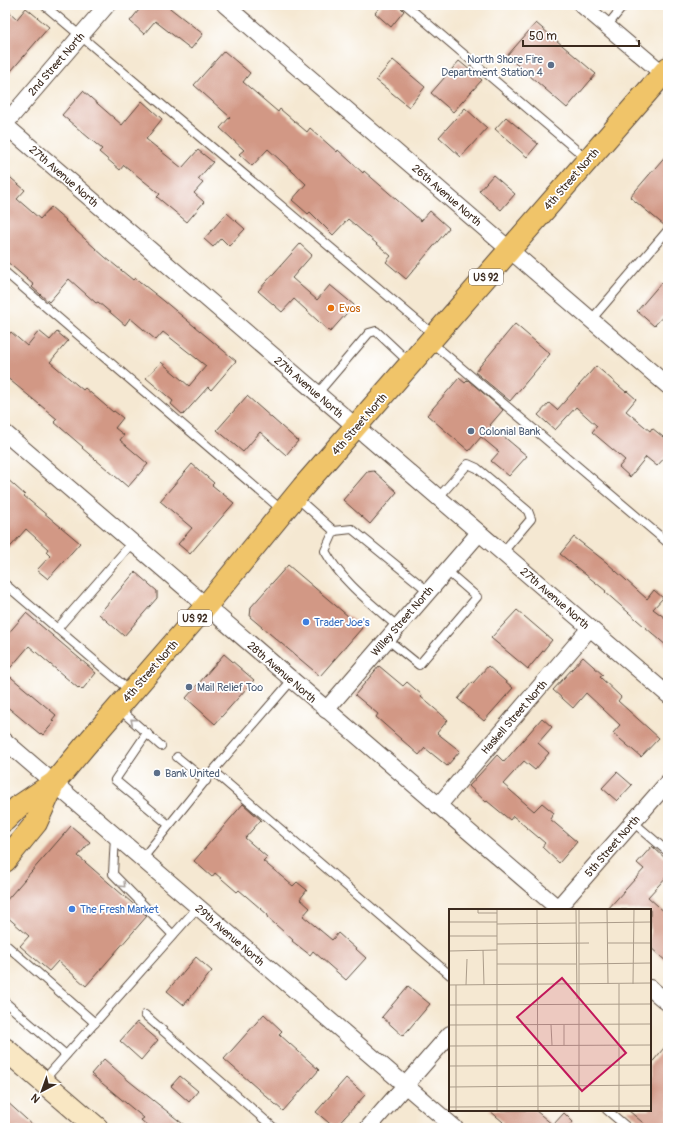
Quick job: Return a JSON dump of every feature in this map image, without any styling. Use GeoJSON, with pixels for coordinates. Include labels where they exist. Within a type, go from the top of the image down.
{"type":"FeatureCollection","features":[{"type":"Feature","properties":{"kind":"main road","name":"4th Street North"},"geometry":{"type":"LineString","coordinates":[[5,861],[36,823],[54,783],[411,363],[666,73]]}},
{"type":"Feature","properties":{"kind":"main road","name":"4th Street North"},"geometry":{"type":"LineString","coordinates":[[5,820],[18,806],[54,783]]}},
{"type":"Feature","properties":{"kind":"street","name":"2nd Street North"},"geometry":{"type":"LineString","coordinates":[[5,124],[107,5]]}},
{"type":"Feature","properties":{"kind":"street","name":"26th Avenue North"},"geometry":{"type":"LineString","coordinates":[[225,5],[668,386]]}},
{"type":"Feature","properties":{"kind":"street"},"geometry":{"type":"LineString","coordinates":[[582,5],[666,73]]}},
{"type":"Feature","properties":{"kind":"street","name":"27th Avenue North"},"geometry":{"type":"LineString","coordinates":[[5,124],[668,695]]}},
{"type":"Feature","properties":{"kind":"street","name":"28th Avenue North"},"geometry":{"type":"LineString","coordinates":[[5,434],[557,909]]}},
{"type":"Feature","properties":{"kind":"street","name":"Willey Street North"},"geometry":{"type":"LineString","coordinates":[[326,710],[479,532]]}},
{"type":"Feature","properties":{"kind":"street","name":"Haskell Street North"},"geometry":{"type":"LineString","coordinates":[[438,806],[590,628]]}},
{"type":"Feature","properties":{"kind":"street","name":"29th Avenue North"},"geometry":{"type":"LineString","coordinates":[[5,741],[455,1128]]}},
{"type":"Feature","properties":{"kind":"street","name":"5th Street North"},"geometry":{"type":"LineString","coordinates":[[557,909],[668,782]]}},
{"type":"Feature","properties":{"kind":"street"},"geometry":{"type":"LineString","coordinates":[[651,989],[668,1003]]}},
{"type":"Feature","properties":{"kind":"street"},"geometry":{"type":"LineString","coordinates":[[368,1128],[449,1035]]}},
{"type":"Feature","properties":{"kind":"street"},"geometry":{"type":"LineString","coordinates":[[5,1049],[97,1128]]}},
{"type":"Feature","properties":{"kind":"lane"},"geometry":{"type":"LineString","coordinates":[[44,5],[668,543]]}},
{"type":"Feature","properties":{"kind":"lane"},"geometry":{"type":"LineString","coordinates":[[406,5],[588,160]]}},
{"type":"Feature","properties":{"kind":"lane"},"geometry":{"type":"LineString","coordinates":[[607,26],[624,5]]}},
{"type":"Feature","properties":{"kind":"lane"},"geometry":{"type":"LineString","coordinates":[[591,320],[667,232]]}},
{"type":"Feature","properties":{"kind":"lane"},"geometry":{"type":"LineString","coordinates":[[5,272],[290,504],[334,531],[352,529],[428,591]]}},
{"type":"Feature","properties":{"kind":"lane"},"geometry":{"type":"LineString","coordinates":[[317,394],[369,333],[376,331],[411,363]]}},
{"type":"Feature","properties":{"kind":"lane"},"geometry":{"type":"LineString","coordinates":[[438,498],[468,464],[477,468],[528,511],[531,519],[502,553]]}},
{"type":"Feature","properties":{"kind":"lane"},"geometry":{"type":"LineString","coordinates":[[334,531],[325,551],[332,564],[352,586],[398,627]]}},
{"type":"Feature","properties":{"kind":"lane"},"geometry":{"type":"LineString","coordinates":[[57,629],[132,543]]}},
{"type":"Feature","properties":{"kind":"lane"},"geometry":{"type":"LineString","coordinates":[[387,639],[419,665],[477,597],[446,570]]}},
{"type":"Feature","properties":{"kind":"lane"},"geometry":{"type":"LineString","coordinates":[[5,584],[57,629],[125,700],[147,733],[161,746]]}},
{"type":"Feature","properties":{"kind":"lane"},"geometry":{"type":"LineString","coordinates":[[142,859],[292,680]]}},
{"type":"Feature","properties":{"kind":"lane"},"geometry":{"type":"LineString","coordinates":[[147,733],[116,780],[169,826]]}},
{"type":"Feature","properties":{"kind":"lane"},"geometry":{"type":"LineString","coordinates":[[177,757],[206,781]]}},
{"type":"Feature","properties":{"kind":"lane"},"geometry":{"type":"LineString","coordinates":[[214,772],[449,974]]}},
{"type":"Feature","properties":{"kind":"lane"},"geometry":{"type":"LineString","coordinates":[[633,822],[668,852]]}},
{"type":"Feature","properties":{"kind":"lane"},"geometry":{"type":"LineString","coordinates":[[115,836],[113,874],[173,935]]}},
{"type":"Feature","properties":{"kind":"lane"},"geometry":{"type":"LineString","coordinates":[[43,1081],[198,907]]}},
{"type":"Feature","properties":{"kind":"lane"},"geometry":{"type":"LineString","coordinates":[[5,944],[95,1023]]}},
{"type":"Feature","properties":{"kind":"lane"},"geometry":{"type":"LineString","coordinates":[[5,1002],[66,1055]]}},
{"type":"Feature","properties":{"kind":"lane"},"geometry":{"type":"LineString","coordinates":[[144,1015],[274,1128]]}},
{"type":"Feature","properties":{"kind":"lane"},"geometry":{"type":"LineString","coordinates":[[609,1111],[628,1128]]}},
{"type":"Feature","properties":{"kind":"building"},"geometry":{"type":"Polygon","coordinates":[[[143,5],[166,5],[203,34],[191,49],[155,21],[144,34],[130,21],[143,5]]]}},
{"type":"Feature","properties":{"kind":"building"},"geometry":{"type":"Polygon","coordinates":[[[382,5],[398,5],[404,11],[391,27],[375,13],[382,5]]]}},
{"type":"Feature","properties":{"kind":"building"},"geometry":{"type":"Polygon","coordinates":[[[5,8],[17,19],[26,8],[49,27],[5,78],[5,8]]]}},
{"type":"Feature","properties":{"kind":"building","name":"North Shore Fire Department Station 4"},"geometry":{"type":"Polygon","coordinates":[[[536,23],[596,74],[567,108],[507,56],[536,23]]]}},
{"type":"Feature","properties":{"kind":"building"},"geometry":{"type":"Polygon","coordinates":[[[224,51],[250,73],[243,82],[278,112],[280,109],[307,132],[310,128],[337,152],[338,150],[363,173],[364,171],[421,221],[430,211],[449,228],[406,279],[386,262],[391,256],[348,219],[333,235],[310,212],[308,214],[292,200],[306,184],[268,149],[252,166],[239,154],[244,150],[220,128],[230,117],[194,85],[224,51]]]}},
{"type":"Feature","properties":{"kind":"building"},"geometry":{"type":"Polygon","coordinates":[[[393,60],[425,87],[409,107],[376,80],[393,60]]]}},
{"type":"Feature","properties":{"kind":"building"},"geometry":{"type":"Polygon","coordinates":[[[459,61],[482,80],[453,112],[431,93],[459,61]]]}},
{"type":"Feature","properties":{"kind":"building"},"geometry":{"type":"Polygon","coordinates":[[[83,91],[122,125],[142,101],[162,119],[146,139],[182,168],[198,150],[213,162],[198,179],[203,183],[194,193],[204,202],[187,222],[157,197],[160,194],[124,165],[120,170],[99,152],[102,149],[62,115],[83,91]]]}},
{"type":"Feature","properties":{"kind":"building"},"geometry":{"type":"Polygon","coordinates":[[[465,108],[487,128],[461,157],[439,137],[465,108]]]}},
{"type":"Feature","properties":{"kind":"building"},"geometry":{"type":"Polygon","coordinates":[[[506,117],[538,144],[527,157],[495,129],[506,117]]]}},
{"type":"Feature","properties":{"kind":"building"},"geometry":{"type":"Polygon","coordinates":[[[668,153],[668,225],[665,226],[630,197],[668,153]]]}},
{"type":"Feature","properties":{"kind":"building"},"geometry":{"type":"Polygon","coordinates":[[[5,173],[25,190],[17,199],[40,219],[51,207],[105,257],[133,280],[135,278],[164,301],[236,361],[211,390],[208,387],[183,415],[171,404],[173,401],[146,378],[161,362],[189,386],[206,366],[163,332],[156,340],[130,318],[125,325],[98,302],[96,303],[69,279],[49,302],[32,287],[34,285],[5,260],[5,173]]]}},
{"type":"Feature","properties":{"kind":"building"},"geometry":{"type":"Polygon","coordinates":[[[493,175],[515,194],[501,210],[479,191],[493,175]]]}},
{"type":"Feature","properties":{"kind":"building"},"geometry":{"type":"Polygon","coordinates":[[[227,213],[245,229],[229,246],[221,238],[213,247],[204,239],[227,213]]]}},
{"type":"Feature","properties":{"kind":"building"},"geometry":{"type":"Polygon","coordinates":[[[300,244],[312,255],[292,278],[317,300],[330,285],[354,305],[330,332],[294,299],[282,312],[258,291],[300,244]]]}},
{"type":"Feature","properties":{"kind":"building"},"geometry":{"type":"Polygon","coordinates":[[[661,283],[668,289],[668,311],[654,326],[637,311],[661,283]]]}},
{"type":"Feature","properties":{"kind":"building"},"geometry":{"type":"Polygon","coordinates":[[[515,324],[550,354],[510,401],[475,372],[515,324]]]}},
{"type":"Feature","properties":{"kind":"building"},"geometry":{"type":"Polygon","coordinates":[[[39,331],[50,340],[57,332],[68,341],[50,362],[83,390],[85,388],[113,412],[114,411],[123,418],[115,428],[124,435],[120,440],[148,464],[128,487],[54,422],[57,419],[5,376],[5,339],[11,332],[27,346],[39,331]]]}},
{"type":"Feature","properties":{"kind":"building"},"geometry":{"type":"Polygon","coordinates":[[[596,366],[636,399],[626,411],[650,431],[652,428],[668,441],[668,454],[657,466],[646,457],[630,477],[619,467],[625,460],[592,432],[597,426],[576,407],[555,430],[538,415],[549,403],[557,410],[596,366]]]}},
{"type":"Feature","properties":{"kind":"building","name":"Colonial Bank"},"geometry":{"type":"Polygon","coordinates":[[[459,378],[465,383],[468,380],[503,410],[490,425],[527,456],[509,476],[491,461],[499,452],[481,437],[469,451],[427,415],[459,378]]]}},
{"type":"Feature","properties":{"kind":"building"},"geometry":{"type":"Polygon","coordinates":[[[247,396],[298,441],[286,455],[260,432],[243,452],[217,430],[247,396]]]}},
{"type":"Feature","properties":{"kind":"building"},"geometry":{"type":"Polygon","coordinates":[[[192,464],[214,483],[212,485],[234,503],[190,554],[178,544],[192,528],[160,501],[192,464]]]}},
{"type":"Feature","properties":{"kind":"building"},"geometry":{"type":"Polygon","coordinates":[[[374,471],[397,492],[370,524],[343,500],[367,472],[374,471]]]}},
{"type":"Feature","properties":{"kind":"building"},"geometry":{"type":"Polygon","coordinates":[[[5,477],[25,495],[24,496],[80,543],[48,579],[37,570],[50,556],[46,552],[48,549],[26,529],[5,553],[5,477]]]}},
{"type":"Feature","properties":{"kind":"building"},"geometry":{"type":"Polygon","coordinates":[[[574,537],[606,562],[647,599],[654,590],[663,598],[653,609],[668,620],[668,647],[605,592],[606,591],[560,554],[574,537]]]}},
{"type":"Feature","properties":{"kind":"building","name":"Trader Joe's"},"geometry":{"type":"Polygon","coordinates":[[[288,565],[362,628],[320,676],[250,617],[251,607],[288,565]]]}},
{"type":"Feature","properties":{"kind":"building"},"geometry":{"type":"Polygon","coordinates":[[[135,572],[157,591],[157,598],[124,636],[99,614],[135,572]]]}},
{"type":"Feature","properties":{"kind":"building"},"geometry":{"type":"Polygon","coordinates":[[[517,610],[552,640],[528,669],[491,638],[517,610]]]}},
{"type":"Feature","properties":{"kind":"building"},"geometry":{"type":"Polygon","coordinates":[[[26,613],[96,673],[82,690],[29,646],[6,673],[56,715],[52,720],[54,722],[43,735],[5,705],[5,637],[26,613]]]}},
{"type":"Feature","properties":{"kind":"building"},"geometry":{"type":"Polygon","coordinates":[[[224,654],[254,680],[215,724],[186,698],[224,654]]]}},
{"type":"Feature","properties":{"kind":"building"},"geometry":{"type":"Polygon","coordinates":[[[583,657],[603,675],[600,677],[621,697],[618,701],[659,738],[641,757],[613,733],[620,725],[586,693],[573,708],[553,690],[583,657]]]}},
{"type":"Feature","properties":{"kind":"building"},"geometry":{"type":"Polygon","coordinates":[[[379,666],[403,686],[407,682],[422,695],[421,697],[448,720],[437,733],[460,751],[447,766],[425,748],[419,755],[376,717],[378,714],[355,695],[379,666]]]}},
{"type":"Feature","properties":{"kind":"building"},"geometry":{"type":"Polygon","coordinates":[[[488,666],[513,688],[484,721],[458,699],[488,666]]]}},
{"type":"Feature","properties":{"kind":"building"},"geometry":{"type":"Polygon","coordinates":[[[542,718],[552,727],[538,743],[549,753],[535,770],[524,761],[503,784],[534,811],[542,803],[554,813],[550,819],[577,842],[559,863],[542,847],[545,843],[513,816],[510,820],[487,801],[486,802],[469,786],[497,755],[504,762],[542,718]]]}},
{"type":"Feature","properties":{"kind":"building"},"geometry":{"type":"Polygon","coordinates":[[[617,772],[632,785],[617,801],[602,788],[617,772]]]}},
{"type":"Feature","properties":{"kind":"building"},"geometry":{"type":"Polygon","coordinates":[[[243,804],[261,820],[245,838],[267,857],[263,861],[293,886],[297,882],[307,890],[300,899],[310,908],[303,916],[332,940],[338,933],[366,958],[346,980],[313,951],[310,955],[292,941],[293,940],[267,917],[268,915],[239,890],[237,892],[215,873],[212,877],[194,861],[243,804]]]}},
{"type":"Feature","properties":{"kind":"building","name":"The Fresh Market"},"geometry":{"type":"Polygon","coordinates":[[[71,826],[90,842],[78,856],[147,916],[86,986],[58,961],[49,971],[20,946],[29,936],[5,915],[5,902],[71,826]]]}},
{"type":"Feature","properties":{"kind":"building"},"geometry":{"type":"Polygon","coordinates":[[[652,846],[668,861],[668,875],[648,897],[668,915],[668,963],[651,948],[651,909],[608,909],[644,869],[637,863],[652,846]]]}},
{"type":"Feature","properties":{"kind":"building"},"geometry":{"type":"Polygon","coordinates":[[[196,957],[212,971],[184,1005],[167,991],[196,957]]]}},
{"type":"Feature","properties":{"kind":"building"},"geometry":{"type":"Polygon","coordinates":[[[408,986],[430,1004],[403,1036],[382,1017],[408,986]]]}},
{"type":"Feature","properties":{"kind":"building"},"geometry":{"type":"Polygon","coordinates":[[[264,1014],[282,1031],[279,1034],[319,1070],[283,1111],[224,1059],[264,1014]]]}},
{"type":"Feature","properties":{"kind":"building"},"geometry":{"type":"Polygon","coordinates":[[[137,1022],[158,1040],[141,1060],[120,1041],[137,1022]]]}},
{"type":"Feature","properties":{"kind":"building"},"geometry":{"type":"Polygon","coordinates":[[[668,1043],[668,1128],[649,1128],[629,1111],[651,1111],[651,1064],[668,1043]]]}},
{"type":"Feature","properties":{"kind":"building"},"geometry":{"type":"Polygon","coordinates":[[[104,1059],[188,1128],[150,1128],[141,1120],[144,1118],[91,1074],[104,1059]]]}},
{"type":"Feature","properties":{"kind":"building"},"geometry":{"type":"Polygon","coordinates":[[[180,1076],[198,1091],[189,1102],[171,1086],[180,1076]]]}},
{"type":"Feature","properties":{"kind":"building"},"geometry":{"type":"Polygon","coordinates":[[[346,1078],[365,1095],[335,1128],[316,1112],[346,1078]]]}},
{"type":"Feature","properties":{"kind":"building"},"geometry":{"type":"Polygon","coordinates":[[[5,1100],[36,1128],[5,1128],[5,1100]]]}},
{"type":"Feature","properties":{"kind":"building"},"geometry":{"type":"Polygon","coordinates":[[[490,1111],[536,1111],[553,1125],[564,1113],[573,1122],[568,1128],[498,1128],[503,1122],[490,1111]]]}},
{"type":"Feature","properties":{"kind":"place","name":"North Shore Fire Department Station 4"},"geometry":{"type":"Point","coordinates":[551,65]}},
{"type":"Feature","properties":{"kind":"place","name":"Evos"},"geometry":{"type":"Point","coordinates":[331,308]}},
{"type":"Feature","properties":{"kind":"place","name":"Colonial Bank"},"geometry":{"type":"Point","coordinates":[471,431]}},
{"type":"Feature","properties":{"kind":"place","name":"Trader Joe's"},"geometry":{"type":"Point","coordinates":[306,622]}},
{"type":"Feature","properties":{"kind":"place","name":"Mail Relief Too"},"geometry":{"type":"Point","coordinates":[189,687]}},
{"type":"Feature","properties":{"kind":"place","name":"Bank United"},"geometry":{"type":"Point","coordinates":[157,773]}},
{"type":"Feature","properties":{"kind":"place","name":"The Fresh Market"},"geometry":{"type":"Point","coordinates":[72,909]}}]}
